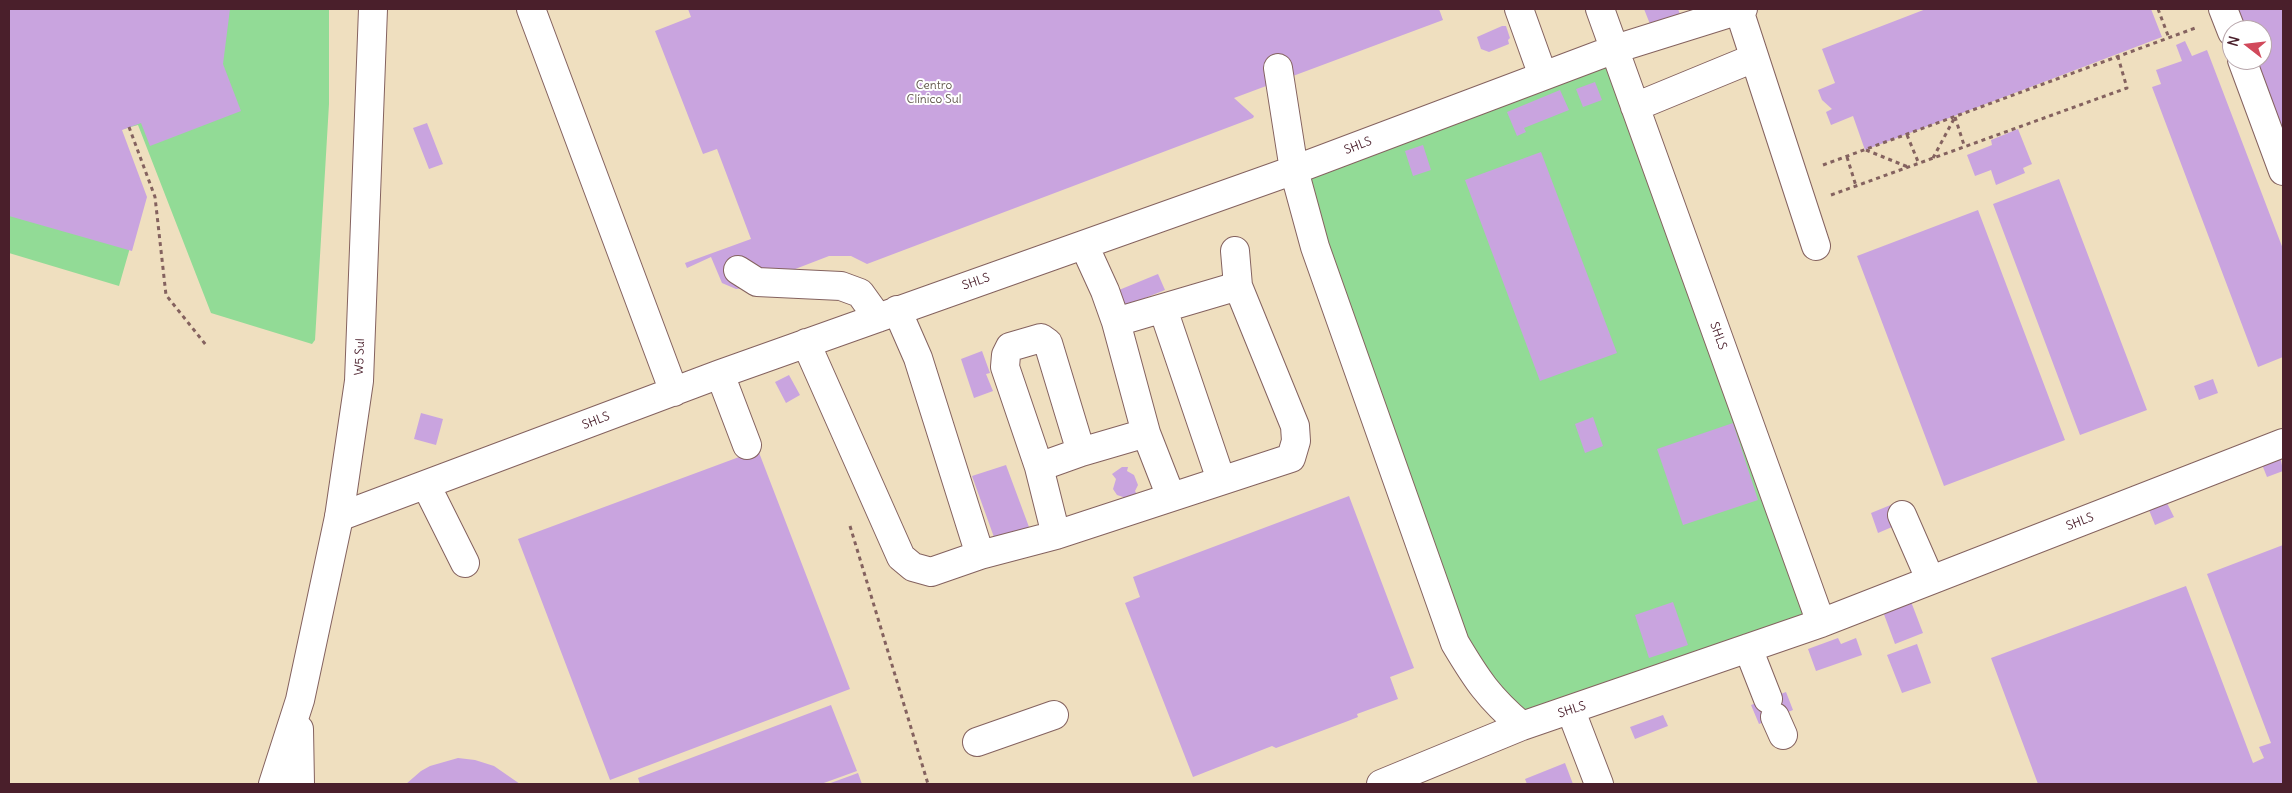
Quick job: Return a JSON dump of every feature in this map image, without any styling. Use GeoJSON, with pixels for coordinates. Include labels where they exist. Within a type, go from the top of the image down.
{"type":"FeatureCollection","features":[{"type":"Feature","properties":{"kind":"street","name":"W5 Sul"},"geometry":{"type":"LineString","coordinates":[[273,784],[300,700],[339,517],[359,380],[373,9]]}},
{"type":"Feature","properties":{"kind":"street"},"geometry":{"type":"LineString","coordinates":[[530,9],[674,392]]}},
{"type":"Feature","properties":{"kind":"street"},"geometry":{"type":"LineString","coordinates":[[1519,9],[1543,76]]}},
{"type":"Feature","properties":{"kind":"street","name":"SHLS"},"geometry":{"type":"LineString","coordinates":[[1600,9],[1821,623]]}},
{"type":"Feature","properties":{"kind":"street"},"geometry":{"type":"LineString","coordinates":[[1614,49],[1741,9],[1754,58],[1816,246]]}},
{"type":"Feature","properties":{"kind":"street","name":"SHLS"},"geometry":{"type":"LineString","coordinates":[[339,517],[720,374],[1294,170],[1614,49]]}},
{"type":"Feature","properties":{"kind":"street"},"geometry":{"type":"LineString","coordinates":[[1636,107],[1754,58]]}},
{"type":"Feature","properties":{"kind":"street"},"geometry":{"type":"LineString","coordinates":[[1278,68],[1294,170],[1315,247],[1455,643],[1481,686],[1499,707],[1522,726]]}},
{"type":"Feature","properties":{"kind":"street"},"geometry":{"type":"LineString","coordinates":[[2246,70],[2283,171]]}},
{"type":"Feature","properties":{"kind":"street"},"geometry":{"type":"LineString","coordinates":[[1084,245],[1116,322],[1146,433],[1171,496]]}},
{"type":"Feature","properties":{"kind":"street"},"geometry":{"type":"LineString","coordinates":[[806,343],[901,557],[913,567],[931,572],[980,555],[1056,535],[1291,458],[1296,441],[1295,426],[1238,286],[1235,251]]}},
{"type":"Feature","properties":{"kind":"street"},"geometry":{"type":"LineString","coordinates":[[738,270],[757,282],[841,286],[860,294],[888,314],[918,358],[980,555]]}},
{"type":"Feature","properties":{"kind":"street"},"geometry":{"type":"LineString","coordinates":[[1116,322],[1238,286]]}},
{"type":"Feature","properties":{"kind":"street"},"geometry":{"type":"LineString","coordinates":[[1163,309],[1221,480]]}},
{"type":"Feature","properties":{"kind":"street"},"geometry":{"type":"LineString","coordinates":[[1056,535],[1039,467],[1005,367],[1006,355],[1010,347],[1041,338],[1048,343],[1080,452]]}},
{"type":"Feature","properties":{"kind":"street"},"geometry":{"type":"LineString","coordinates":[[720,374],[747,445]]}},
{"type":"Feature","properties":{"kind":"street"},"geometry":{"type":"LineString","coordinates":[[1039,467],[1080,452],[1146,433]]}},
{"type":"Feature","properties":{"kind":"street","name":"SHLS"},"geometry":{"type":"LineString","coordinates":[[1381,784],[1522,726],[1571,711],[1821,623],[2283,443]]}},
{"type":"Feature","properties":{"kind":"street"},"geometry":{"type":"LineString","coordinates":[[426,485],[465,562]]}},
{"type":"Feature","properties":{"kind":"street"},"geometry":{"type":"LineString","coordinates":[[1902,515],[1930,579]]}},
{"type":"Feature","properties":{"kind":"street"},"geometry":{"type":"LineString","coordinates":[[1748,648],[1775,717]]}},
{"type":"Feature","properties":{"kind":"street","name":"W5 Sul"},"geometry":{"type":"LineString","coordinates":[[300,700],[300,784]]}},
{"type":"Feature","properties":{"kind":"street"},"geometry":{"type":"LineString","coordinates":[[1571,711],[1599,784]]}},
{"type":"Feature","properties":{"kind":"street"},"geometry":{"type":"LineString","coordinates":[[977,742],[1054,715]]}},
{"type":"Feature","properties":{"kind":"path"},"geometry":{"type":"LineString","coordinates":[[2158,9],[2169,38]]}},
{"type":"Feature","properties":{"kind":"path"},"geometry":{"type":"LineString","coordinates":[[1793,175],[1847,157],[2169,38],[2227,19]]}},
{"type":"Feature","properties":{"kind":"path"},"geometry":{"type":"LineString","coordinates":[[1802,205],[1909,168],[1964,145],[2127,88],[2118,57]]}},
{"type":"Feature","properties":{"kind":"path"},"geometry":{"type":"LineString","coordinates":[[1955,117],[1964,145]]}},
{"type":"Feature","properties":{"kind":"path"},"geometry":{"type":"LineString","coordinates":[[1932,159],[1955,117]]}},
{"type":"Feature","properties":{"kind":"path"},"geometry":{"type":"LineString","coordinates":[[129,127],[156,197],[166,295],[206,344]]}},
{"type":"Feature","properties":{"kind":"path"},"geometry":{"type":"LineString","coordinates":[[1907,135],[1919,164]]}},
{"type":"Feature","properties":{"kind":"path"},"geometry":{"type":"LineString","coordinates":[[1866,150],[1909,168]]}},
{"type":"Feature","properties":{"kind":"path"},"geometry":{"type":"LineString","coordinates":[[1847,157],[1856,186]]}},
{"type":"Feature","properties":{"kind":"path"},"geometry":{"type":"LineString","coordinates":[[848,518],[928,784]]}},
{"type":"Feature","properties":{"kind":"green space"},"geometry":{"type":"Polygon","coordinates":[[[9,9],[329,9],[329,104],[315,340],[312,344],[211,313],[138,125],[120,130],[144,199],[119,286],[9,253],[9,9]]]}},
{"type":"Feature","properties":{"kind":"green space"},"geometry":{"type":"Polygon","coordinates":[[[1615,49],[1821,623],[1522,726],[1471,673],[1294,170],[1615,49]]]}},
{"type":"Feature","properties":{"kind":"building"},"geometry":{"type":"Polygon","coordinates":[[[9,9],[230,9],[223,64],[241,111],[150,146],[141,123],[122,130],[147,197],[132,251],[9,216],[9,9]]]}},
{"type":"Feature","properties":{"kind":"building","name":"Centro Clínico Sul"},"geometry":{"type":"Polygon","coordinates":[[[688,9],[1439,9],[1443,20],[1234,98],[1254,116],[1253,118],[867,264],[851,256],[829,256],[746,288],[736,289],[722,283],[711,257],[687,268],[685,263],[751,239],[717,149],[703,154],[655,31],[691,17],[688,9]]]}},
{"type":"Feature","properties":{"kind":"building"},"geometry":{"type":"Polygon","coordinates":[[[1644,9],[1678,9],[1683,22],[1654,34],[1644,9]]]}},
{"type":"Feature","properties":{"kind":"building"},"geometry":{"type":"Polygon","coordinates":[[[1926,9],[2151,9],[2162,37],[1865,150],[1853,116],[1831,125],[1826,112],[1832,109],[1822,100],[1818,90],[1835,83],[1822,49],[1926,9]]]}},
{"type":"Feature","properties":{"kind":"building"},"geometry":{"type":"Polygon","coordinates":[[[2234,9],[2283,9],[2283,138],[2258,70],[2272,70],[2272,20],[2238,20],[2234,9]]]}},
{"type":"Feature","properties":{"kind":"building"},"geometry":{"type":"Polygon","coordinates":[[[1506,26],[1510,38],[1508,40],[1509,44],[1489,52],[1481,49],[1477,37],[1506,26]]]}},
{"type":"Feature","properties":{"kind":"building"},"geometry":{"type":"Polygon","coordinates":[[[2185,41],[2192,56],[2207,50],[2283,249],[2283,357],[2258,367],[2152,87],[2161,84],[2156,70],[2182,61],[2176,45],[2185,41]]]}},
{"type":"Feature","properties":{"kind":"building"},"geometry":{"type":"Polygon","coordinates":[[[1595,82],[1602,100],[1583,107],[1576,89],[1595,82]]]}},
{"type":"Feature","properties":{"kind":"building"},"geometry":{"type":"Polygon","coordinates":[[[1560,90],[1569,110],[1524,128],[1526,132],[1517,136],[1507,112],[1560,90]]]}},
{"type":"Feature","properties":{"kind":"building"},"geometry":{"type":"Polygon","coordinates":[[[427,123],[443,164],[429,169],[413,128],[427,123]]]}},
{"type":"Feature","properties":{"kind":"building"},"geometry":{"type":"Polygon","coordinates":[[[2018,129],[2032,164],[2023,168],[2025,173],[1996,185],[1991,170],[1975,176],[1967,155],[1992,145],[1991,140],[2018,129]]]}},
{"type":"Feature","properties":{"kind":"building"},"geometry":{"type":"Polygon","coordinates":[[[1423,145],[1431,170],[1413,176],[1405,151],[1423,145]]]}},
{"type":"Feature","properties":{"kind":"building"},"geometry":{"type":"Polygon","coordinates":[[[1541,152],[1617,353],[1540,381],[1465,180],[1541,152]]]}},
{"type":"Feature","properties":{"kind":"building"},"geometry":{"type":"Polygon","coordinates":[[[2059,179],[2147,410],[2080,435],[1993,204],[2059,179]]]}},
{"type":"Feature","properties":{"kind":"building"},"geometry":{"type":"Polygon","coordinates":[[[1978,210],[2065,440],[1944,486],[1857,256],[1978,210]]]}},
{"type":"Feature","properties":{"kind":"building"},"geometry":{"type":"Polygon","coordinates":[[[1158,274],[1165,290],[1103,315],[1097,299],[1158,274]]]}},
{"type":"Feature","properties":{"kind":"building"},"geometry":{"type":"Polygon","coordinates":[[[982,351],[990,373],[986,374],[993,391],[974,398],[961,359],[982,351]]]}},
{"type":"Feature","properties":{"kind":"building"},"geometry":{"type":"Polygon","coordinates":[[[789,375],[800,395],[786,403],[775,382],[789,375]]]}},
{"type":"Feature","properties":{"kind":"building"},"geometry":{"type":"Polygon","coordinates":[[[2213,379],[2218,393],[2199,400],[2194,386],[2213,379]]]}},
{"type":"Feature","properties":{"kind":"building"},"geometry":{"type":"Polygon","coordinates":[[[421,413],[443,419],[436,445],[414,439],[421,413]]]}},
{"type":"Feature","properties":{"kind":"building"},"geometry":{"type":"Polygon","coordinates":[[[1593,417],[1603,446],[1585,453],[1575,424],[1593,417]]]}},
{"type":"Feature","properties":{"kind":"building"},"geometry":{"type":"Polygon","coordinates":[[[1733,423],[1758,500],[1683,525],[1657,449],[1733,423]]]}},
{"type":"Feature","properties":{"kind":"building"},"geometry":{"type":"Polygon","coordinates":[[[758,450],[850,689],[610,780],[518,539],[758,450]]]}},
{"type":"Feature","properties":{"kind":"building"},"geometry":{"type":"Polygon","coordinates":[[[2280,455],[2283,471],[2267,477],[2261,462],[2280,455]]]}},
{"type":"Feature","properties":{"kind":"building"},"geometry":{"type":"Polygon","coordinates":[[[1006,465],[1029,527],[995,540],[972,476],[1006,465]]]}},
{"type":"Feature","properties":{"kind":"building"},"geometry":{"type":"Polygon","coordinates":[[[1122,467],[1128,467],[1127,471],[1134,475],[1138,485],[1135,491],[1138,496],[1123,501],[1123,497],[1117,495],[1113,489],[1116,479],[1112,474],[1122,467]]]}},
{"type":"Feature","properties":{"kind":"building"},"geometry":{"type":"Polygon","coordinates":[[[1349,496],[1414,668],[1390,677],[1398,699],[1357,714],[1358,717],[1348,721],[1276,748],[1272,746],[1193,777],[1125,603],[1140,597],[1133,577],[1349,496]]]}},
{"type":"Feature","properties":{"kind":"building"},"geometry":{"type":"Polygon","coordinates":[[[1898,502],[1906,522],[1896,534],[1892,527],[1878,533],[1871,513],[1898,502]]]}},
{"type":"Feature","properties":{"kind":"building"},"geometry":{"type":"Polygon","coordinates":[[[2167,503],[2174,517],[2155,525],[2149,510],[2167,503]]]}},
{"type":"Feature","properties":{"kind":"building"},"geometry":{"type":"Polygon","coordinates":[[[2283,545],[2283,784],[2038,784],[1991,658],[2186,586],[2253,763],[2264,758],[2259,747],[2271,743],[2207,574],[2283,545]]]}},
{"type":"Feature","properties":{"kind":"building"},"geometry":{"type":"Polygon","coordinates":[[[1910,599],[1923,633],[1895,644],[1882,609],[1910,599]]]}},
{"type":"Feature","properties":{"kind":"building"},"geometry":{"type":"Polygon","coordinates":[[[1673,602],[1688,645],[1649,658],[1635,615],[1673,602]]]}},
{"type":"Feature","properties":{"kind":"building"},"geometry":{"type":"Polygon","coordinates":[[[1838,638],[1841,644],[1856,638],[1862,655],[1816,671],[1808,649],[1838,638]]]}},
{"type":"Feature","properties":{"kind":"building"},"geometry":{"type":"Polygon","coordinates":[[[1917,644],[1931,683],[1902,693],[1887,655],[1917,644]]]}},
{"type":"Feature","properties":{"kind":"building"},"geometry":{"type":"Polygon","coordinates":[[[1786,692],[1793,710],[1759,724],[1751,705],[1786,692]]]}},
{"type":"Feature","properties":{"kind":"building"},"geometry":{"type":"Polygon","coordinates":[[[831,705],[857,771],[821,784],[640,784],[638,778],[831,705]]]}},
{"type":"Feature","properties":{"kind":"building"},"geometry":{"type":"Polygon","coordinates":[[[1663,715],[1668,726],[1635,739],[1630,727],[1663,715]]]}},
{"type":"Feature","properties":{"kind":"building"},"geometry":{"type":"Polygon","coordinates":[[[458,758],[475,760],[494,766],[520,784],[406,784],[430,766],[458,758]]]}},
{"type":"Feature","properties":{"kind":"building"},"geometry":{"type":"Polygon","coordinates":[[[1565,763],[1573,784],[1527,784],[1525,779],[1565,763]]]}},
{"type":"Feature","properties":{"kind":"building"},"geometry":{"type":"Polygon","coordinates":[[[858,773],[862,784],[828,784],[858,773]]]}}]}
